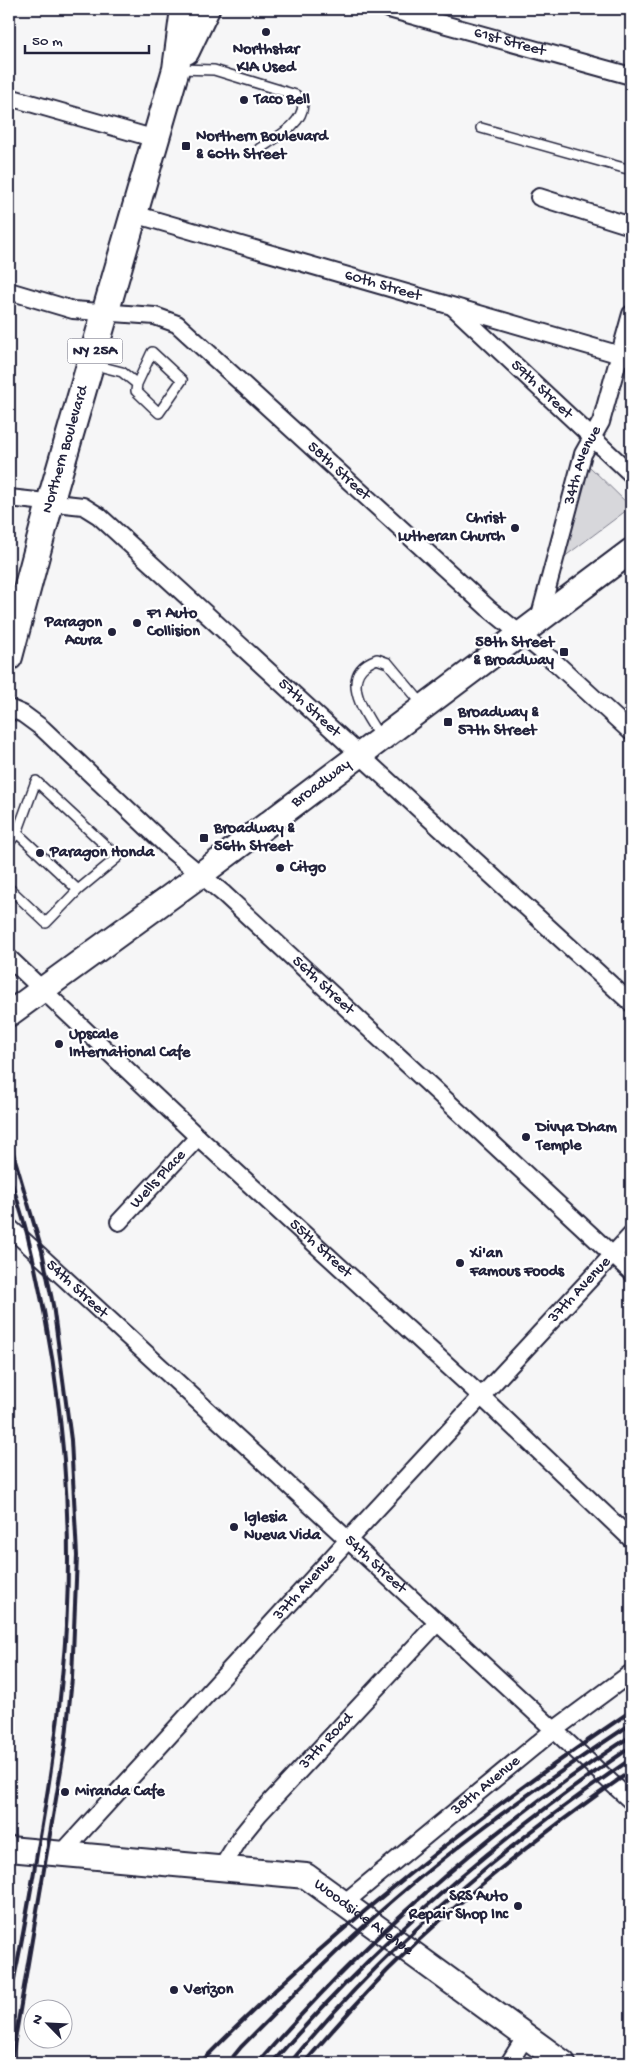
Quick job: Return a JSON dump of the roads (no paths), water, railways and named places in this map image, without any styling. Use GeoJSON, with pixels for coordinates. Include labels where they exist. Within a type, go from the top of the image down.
{"type":"FeatureCollection","features":[{"type":"Feature","properties":{"kind":"main road","name":"Northern Boulevard"},"geometry":{"type":"LineString","coordinates":[[9,657],[50,503],[176,69],[184,9]]}},
{"type":"Feature","properties":{"kind":"main road","name":"Northern Boulevard"},"geometry":{"type":"LineString","coordinates":[[176,69],[206,9]]}},
{"type":"Feature","properties":{"kind":"main road","name":"Broadway"},"geometry":{"type":"LineString","coordinates":[[9,1014],[200,875],[631,551]]}},
{"type":"Feature","properties":{"kind":"main road","name":"Woodside Avenue"},"geometry":{"type":"LineString","coordinates":[[9,1849],[306,1876],[563,2063]]}},
{"type":"Feature","properties":{"kind":"street","name":"61st Street"},"geometry":{"type":"LineString","coordinates":[[389,9],[631,76]]}},
{"type":"Feature","properties":{"kind":"street"},"geometry":{"type":"LineString","coordinates":[[9,97],[156,139]]}},
{"type":"Feature","properties":{"kind":"street"},"geometry":{"type":"LineString","coordinates":[[539,197],[631,226]]}},
{"type":"Feature","properties":{"kind":"street","name":"60th Street"},"geometry":{"type":"LineString","coordinates":[[134,214],[625,356]]}},
{"type":"Feature","properties":{"kind":"street","name":"58th Street"},"geometry":{"type":"LineString","coordinates":[[9,292],[73,310],[155,316],[177,324],[488,608],[556,663],[631,732]]}},
{"type":"Feature","properties":{"kind":"street","name":"59th Street"},"geometry":{"type":"LineString","coordinates":[[451,305],[631,474]]}},
{"type":"Feature","properties":{"kind":"street","name":"34th Avenue"},"geometry":{"type":"LineString","coordinates":[[539,619],[584,454],[601,422],[625,356],[631,314]]}},
{"type":"Feature","properties":{"kind":"street","name":"57th Street"},"geometry":{"type":"LineString","coordinates":[[9,498],[87,507],[99,516],[631,1003]]}},
{"type":"Feature","properties":{"kind":"street","name":"56th Street"},"geometry":{"type":"LineString","coordinates":[[9,708],[23,714],[42,728],[170,850],[224,894],[631,1272]]}},
{"type":"Feature","properties":{"kind":"street","name":"55th Street"},"geometry":{"type":"LineString","coordinates":[[9,958],[198,1137],[482,1397],[631,1539]]}},
{"type":"Feature","properties":{"kind":"street","name":"Wells Place"},"geometry":{"type":"LineString","coordinates":[[119,1222],[198,1137]]}},
{"type":"Feature","properties":{"kind":"street","name":"54th Street"},"geometry":{"type":"LineString","coordinates":[[9,1227],[631,1801]]}},
{"type":"Feature","properties":{"kind":"street","name":"37th Avenue"},"geometry":{"type":"LineString","coordinates":[[62,1853],[348,1540],[631,1235]]}},
{"type":"Feature","properties":{"kind":"street","name":"37th Road"},"geometry":{"type":"LineString","coordinates":[[222,1867],[242,1835],[259,1814],[438,1622]]}},
{"type":"Feature","properties":{"kind":"street","name":"38th Avenue"},"geometry":{"type":"LineString","coordinates":[[344,1903],[554,1730],[631,1673]]}},
{"type":"Feature","properties":{"kind":"street"},"geometry":{"type":"LineString","coordinates":[[509,2063],[526,2036]]}},
{"type":"Feature","properties":{"kind":"lane"},"geometry":{"type":"LineString","coordinates":[[176,69],[214,70],[296,95],[303,104],[303,111],[296,121],[260,149]]}},
{"type":"Feature","properties":{"kind":"lane"},"geometry":{"type":"LineString","coordinates":[[481,128],[631,170]]}},
{"type":"Feature","properties":{"kind":"lane"},"geometry":{"type":"LineString","coordinates":[[152,352],[182,380],[159,413],[136,391],[137,384],[152,352]]}},
{"type":"Feature","properties":{"kind":"lane"},"geometry":{"type":"LineString","coordinates":[[91,364],[122,372],[137,384]]}},
{"type":"Feature","properties":{"kind":"lane"},"geometry":{"type":"LineString","coordinates":[[381,740],[365,714],[355,690],[358,674],[371,661],[378,659],[388,663],[425,707]]}},
{"type":"Feature","properties":{"kind":"lane"},"geometry":{"type":"LineString","coordinates":[[9,843],[17,833],[36,781],[118,857],[78,890],[46,923],[9,888]]}},
{"type":"Feature","properties":{"kind":"lane"},"geometry":{"type":"LineString","coordinates":[[17,833],[78,890]]}},
{"type":"Feature","properties":{"kind":"railway"},"geometry":{"type":"LineString","coordinates":[[9,1139],[42,1251],[53,1305],[71,1440],[77,1556],[72,1678],[65,1746],[11,2063]]}},
{"type":"Feature","properties":{"kind":"railway"},"geometry":{"type":"LineString","coordinates":[[9,1174],[27,1233],[51,1349],[64,1458],[68,1568],[66,1623],[55,1742],[28,1906],[9,2001]]}},
{"type":"Feature","properties":{"kind":"railway"},"geometry":{"type":"LineString","coordinates":[[200,2063],[301,1967],[407,1876],[517,1791],[631,1711]]}},
{"type":"Feature","properties":{"kind":"railway"},"geometry":{"type":"LineString","coordinates":[[228,2063],[241,2047],[335,1953],[416,1881],[521,1800],[631,1724]]}},
{"type":"Feature","properties":{"kind":"railway"},"geometry":{"type":"LineString","coordinates":[[258,2063],[338,1976],[406,1910],[515,1819],[592,1762],[631,1736]]}},
{"type":"Feature","properties":{"kind":"railway"},"geometry":{"type":"LineString","coordinates":[[272,2063],[354,1975],[441,1893],[533,1818],[631,1747]]}},
{"type":"Feature","properties":{"kind":"railway"},"geometry":{"type":"LineString","coordinates":[[290,2063],[327,2019],[407,1937],[493,1862],[538,1826],[631,1759]]}},
{"type":"Feature","properties":{"kind":"railway"},"geometry":{"type":"LineString","coordinates":[[304,2063],[388,1970],[474,1890],[535,1841],[631,1771]]}},
{"type":"Feature","properties":{"kind":"place","name":"Northstar KIA Used"},"geometry":{"type":"Point","coordinates":[266,32]}},
{"type":"Feature","properties":{"kind":"place","name":"Taco Bell"},"geometry":{"type":"Point","coordinates":[244,100]}},
{"type":"Feature","properties":{"kind":"place","name":"Northern Boulevard & 60th Street"},"geometry":{"type":"Point","coordinates":[186,146]}},
{"type":"Feature","properties":{"kind":"place","name":"Christ Lutheran Church"},"geometry":{"type":"Point","coordinates":[515,528]}},
{"type":"Feature","properties":{"kind":"place","name":"F1 Auto Collision"},"geometry":{"type":"Point","coordinates":[137,623]}},
{"type":"Feature","properties":{"kind":"place","name":"Paragon Acura"},"geometry":{"type":"Point","coordinates":[112,632]}},
{"type":"Feature","properties":{"kind":"place","name":"58th Street & Broadway"},"geometry":{"type":"Point","coordinates":[564,652]}},
{"type":"Feature","properties":{"kind":"place","name":"Broadway & 57th Street"},"geometry":{"type":"Point","coordinates":[448,722]}},
{"type":"Feature","properties":{"kind":"place","name":"Broadway & 56th Street"},"geometry":{"type":"Point","coordinates":[204,838]}},
{"type":"Feature","properties":{"kind":"place","name":"Paragon Honda"},"geometry":{"type":"Point","coordinates":[40,853]}},
{"type":"Feature","properties":{"kind":"place","name":"Citgo"},"geometry":{"type":"Point","coordinates":[280,868]}},
{"type":"Feature","properties":{"kind":"place","name":"Upscale International Cafe"},"geometry":{"type":"Point","coordinates":[59,1044]}},
{"type":"Feature","properties":{"kind":"place","name":"Divya Dham Temple"},"geometry":{"type":"Point","coordinates":[526,1137]}},
{"type":"Feature","properties":{"kind":"place","name":"Xi'an Famous Foods"},"geometry":{"type":"Point","coordinates":[460,1263]}},
{"type":"Feature","properties":{"kind":"place","name":"Iglesia Nueva Vida"},"geometry":{"type":"Point","coordinates":[234,1527]}},
{"type":"Feature","properties":{"kind":"place","name":"Miranda Cafe"},"geometry":{"type":"Point","coordinates":[65,1792]}},
{"type":"Feature","properties":{"kind":"place","name":"SRS Auto Repair Shop Inc"},"geometry":{"type":"Point","coordinates":[518,1906]}},
{"type":"Feature","properties":{"kind":"place","name":"Verizon"},"geometry":{"type":"Point","coordinates":[174,1990]}}]}
